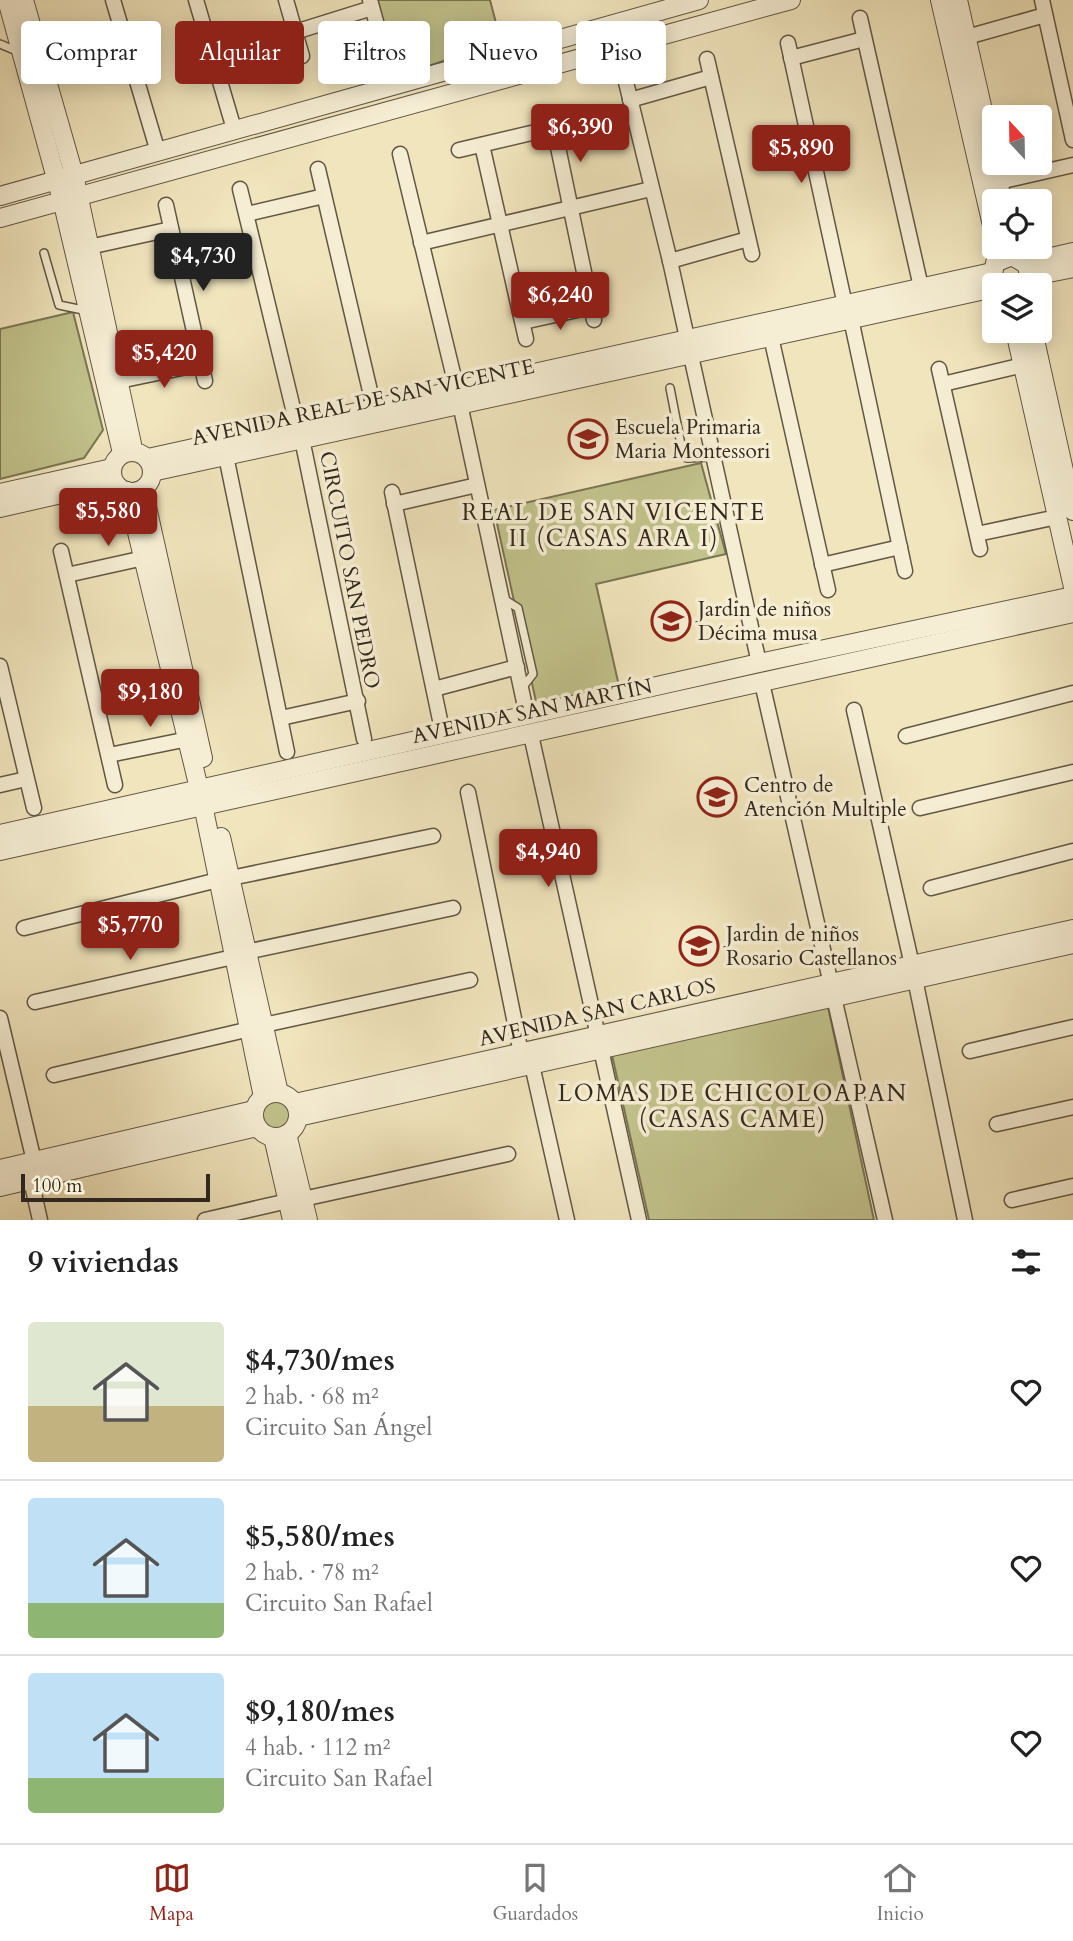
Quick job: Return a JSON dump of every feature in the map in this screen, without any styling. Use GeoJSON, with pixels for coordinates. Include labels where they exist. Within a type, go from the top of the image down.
{"type":"FeatureCollection","features":[{"type":"Feature","properties":{"kind":"street"},"geometry":{"type":"LineString","coordinates":[[113,0],[159,152]]}},
{"type":"Feature","properties":{"kind":"street"},"geometry":{"type":"LineString","coordinates":[[197,0],[234,130]]}},
{"type":"Feature","properties":{"kind":"street"},"geometry":{"type":"LineString","coordinates":[[286,0],[292,21]]}},
{"type":"Feature","properties":{"kind":"street"},"geometry":{"type":"LineString","coordinates":[[0,218],[791,0]]}},
{"type":"Feature","properties":{"kind":"street"},"geometry":{"type":"LineString","coordinates":[[940,0],[984,189]]}},
{"type":"Feature","properties":{"kind":"street"},"geometry":{"type":"LineString","coordinates":[[958,0],[982,106]]}},
{"type":"Feature","properties":{"kind":"street"},"geometry":{"type":"LineString","coordinates":[[1042,0],[1073,140]]}},
{"type":"Feature","properties":{"kind":"street"},"geometry":{"type":"LineString","coordinates":[[0,196],[690,1]]}},
{"type":"Feature","properties":{"kind":"street"},"geometry":{"type":"LineString","coordinates":[[304,29],[371,4],[394,86]]}},
{"type":"Feature","properties":{"kind":"street"},"geometry":{"type":"LineString","coordinates":[[10,7],[21,49]]}},
{"type":"Feature","properties":{"kind":"street"},"geometry":{"type":"LineString","coordinates":[[10,7],[89,247],[119,381],[131,471]]}},
{"type":"Feature","properties":{"kind":"street"},"geometry":{"type":"LineString","coordinates":[[967,37],[1045,15]]}},
{"type":"Feature","properties":{"kind":"street"},"geometry":{"type":"LineString","coordinates":[[860,18],[922,287]]}},
{"type":"Feature","properties":{"kind":"street"},"geometry":{"type":"LineString","coordinates":[[791,58],[864,39]]}},
{"type":"Feature","properties":{"kind":"street"},"geometry":{"type":"LineString","coordinates":[[788,43],[905,571]]}},
{"type":"Feature","properties":{"kind":"street"},"geometry":{"type":"LineString","coordinates":[[707,59],[752,254]]}},
{"type":"Feature","properties":{"kind":"street"},"geometry":{"type":"LineString","coordinates":[[630,100],[711,77]]}},
{"type":"Feature","properties":{"kind":"street"},"geometry":{"type":"LineString","coordinates":[[33,84],[65,177]]}},
{"type":"Feature","properties":{"kind":"street"},"geometry":{"type":"LineString","coordinates":[[626,84],[670,261],[759,663]]}},
{"type":"Feature","properties":{"kind":"street"},"geometry":{"type":"LineString","coordinates":[[459,150],[578,122]]}},
{"type":"Feature","properties":{"kind":"street"},"geometry":{"type":"LineString","coordinates":[[523,322],[592,314],[554,128]]}},
{"type":"Feature","properties":{"kind":"street"},"geometry":{"type":"LineString","coordinates":[[482,145],[526,339]]}},
{"type":"Feature","properties":{"kind":"street"},"geometry":{"type":"LineString","coordinates":[[400,154],[458,397],[527,716]]}},
{"type":"Feature","properties":{"kind":"street"},"geometry":{"type":"LineString","coordinates":[[999,182],[1073,165]]}},
{"type":"Feature","properties":{"kind":"street"},"geometry":{"type":"LineString","coordinates":[[318,169],[374,408]]}},
{"type":"Feature","properties":{"kind":"street"},"geometry":{"type":"LineString","coordinates":[[997,175],[1000,189]]}},
{"type":"Feature","properties":{"kind":"street","name":"CIRCUITO SAN PEDRO"},"geometry":{"type":"LineString","coordinates":[[240,189],[299,432],[358,701],[281,718]]}},
{"type":"Feature","properties":{"kind":"street"},"geometry":{"type":"LineString","coordinates":[[421,243],[651,189]]}},
{"type":"Feature","properties":{"kind":"street"},"geometry":{"type":"LineString","coordinates":[[247,214],[324,196]]}},
{"type":"Feature","properties":{"kind":"street"},"geometry":{"type":"LineString","coordinates":[[71,198],[89,312],[151,556],[257,1027],[263,1107],[280,1136],[296,1200],[308,1220]]}},
{"type":"Feature","properties":{"kind":"street"},"geometry":{"type":"LineString","coordinates":[[166,205],[205,381]]}},
{"type":"Feature","properties":{"kind":"street"},"geometry":{"type":"LineString","coordinates":[[89,247],[171,229]]}},
{"type":"Feature","properties":{"kind":"street"},"geometry":{"type":"LineString","coordinates":[[670,261],[748,239]]}},
{"type":"Feature","properties":{"kind":"street","name":"AVENIDA REAL DE SAN VICENTE"},"geometry":{"type":"LineString","coordinates":[[688,346],[771,337],[922,287],[1073,252]]}},
{"type":"Feature","properties":{"kind":"street","name":"AVENIDA REAL DE SAN VICENTE"},"geometry":{"type":"LineString","coordinates":[[0,508],[131,471],[299,432],[848,312],[1008,268],[1073,268]]}},
{"type":"Feature","properties":{"kind":"street"},"geometry":{"type":"LineString","coordinates":[[771,337],[828,590]]}},
{"type":"Feature","properties":{"kind":"street"},"geometry":{"type":"LineString","coordinates":[[1018,343],[1065,514]]}},
{"type":"Feature","properties":{"kind":"street"},"geometry":{"type":"LineString","coordinates":[[1035,343],[1065,514],[1073,587]]}},
{"type":"Feature","properties":{"kind":"street"},"geometry":{"type":"LineString","coordinates":[[119,381],[201,364]]}},
{"type":"Feature","properties":{"kind":"street"},"geometry":{"type":"LineString","coordinates":[[943,384],[1023,365]]}},
{"type":"Feature","properties":{"kind":"street"},"geometry":{"type":"LineString","coordinates":[[939,369],[980,549]]}},
{"type":"Feature","properties":{"kind":"street","name":"AVENIDA REAL DE SAN VICENTE"},"geometry":{"type":"LineString","coordinates":[[0,493],[226,456],[374,408],[458,397]]}},
{"type":"Feature","properties":{"kind":"street"},"geometry":{"type":"LineString","coordinates":[[226,456],[287,752]]}},
{"type":"Feature","properties":{"kind":"street"},"geometry":{"type":"LineString","coordinates":[[440,720],[393,498],[477,485]]}},
{"type":"Feature","properties":{"kind":"street"},"geometry":{"type":"LineString","coordinates":[[977,534],[1065,514]]}},
{"type":"Feature","properties":{"kind":"street"},"geometry":{"type":"LineString","coordinates":[[822,565],[900,547]]}},
{"type":"Feature","properties":{"kind":"street"},"geometry":{"type":"LineString","coordinates":[[61,551],[115,785]]}},
{"type":"Feature","properties":{"kind":"street"},"geometry":{"type":"LineString","coordinates":[[66,575],[151,556]]}},
{"type":"Feature","properties":{"kind":"street","name":"AVENIDA SAN MARTÍN"},"geometry":{"type":"LineString","coordinates":[[0,851],[206,796],[527,716],[1073,596]]}},
{"type":"Feature","properties":{"kind":"street","name":"AVENIDA SAN MARTÍN"},"geometry":{"type":"LineString","coordinates":[[0,834],[531,735],[1073,613]]}},
{"type":"Feature","properties":{"kind":"street"},"geometry":{"type":"LineString","coordinates":[[0,666],[34,808]]}},
{"type":"Feature","properties":{"kind":"street"},"geometry":{"type":"LineString","coordinates":[[435,689],[517,667]]}},
{"type":"Feature","properties":{"kind":"street"},"geometry":{"type":"LineString","coordinates":[[762,683],[885,1220]]}},
{"type":"Feature","properties":{"kind":"street"},"geometry":{"type":"LineString","coordinates":[[906,736],[1073,693]]}},
{"type":"Feature","properties":{"kind":"street"},"geometry":{"type":"LineString","coordinates":[[358,701],[365,739]]}},
{"type":"Feature","properties":{"kind":"street"},"geometry":{"type":"LineString","coordinates":[[854,710],[965,1220]]}},
{"type":"Feature","properties":{"kind":"street"},"geometry":{"type":"LineString","coordinates":[[531,735],[639,1220]]}},
{"type":"Feature","properties":{"kind":"street"},"geometry":{"type":"LineString","coordinates":[[108,755],[193,738]]}},
{"type":"Feature","properties":{"kind":"street"},"geometry":{"type":"LineString","coordinates":[[920,808],[1073,772]]}},
{"type":"Feature","properties":{"kind":"street"},"geometry":{"type":"LineString","coordinates":[[0,785],[26,779]]}},
{"type":"Feature","properties":{"kind":"street"},"geometry":{"type":"LineString","coordinates":[[468,792],[526,1059],[567,1220]]}},
{"type":"Feature","properties":{"kind":"street"},"geometry":{"type":"LineString","coordinates":[[24,928],[224,879],[433,836]]}},
{"type":"Feature","properties":{"kind":"street"},"geometry":{"type":"LineString","coordinates":[[931,888],[1073,851]]}},
{"type":"Feature","properties":{"kind":"street"},"geometry":{"type":"LineString","coordinates":[[35,1002],[453,908]]}},
{"type":"Feature","properties":{"kind":"street","name":"AVENIDA SAN CARLOS"},"geometry":{"type":"LineString","coordinates":[[297,1110],[913,972],[1073,929]]}},
{"type":"Feature","properties":{"kind":"street","name":"AVENIDA SAN CARLOS"},"geometry":{"type":"LineString","coordinates":[[913,972],[1073,944]]}},
{"type":"Feature","properties":{"kind":"street"},"geometry":{"type":"LineString","coordinates":[[54,1075],[470,980]]}},
{"type":"Feature","properties":{"kind":"street"},"geometry":{"type":"LineString","coordinates":[[0,1018],[34,1161]]}},
{"type":"Feature","properties":{"kind":"street"},"geometry":{"type":"LineString","coordinates":[[970,1051],[1073,1027]]}},
{"type":"Feature","properties":{"kind":"street"},"geometry":{"type":"LineString","coordinates":[[0,1187],[31,1180],[263,1107]]}},
{"type":"Feature","properties":{"kind":"street"},"geometry":{"type":"LineString","coordinates":[[0,1168],[263,1107],[297,1110],[280,1136]]}},
{"type":"Feature","properties":{"kind":"street"},"geometry":{"type":"LineString","coordinates":[[997,1124],[1073,1107]]}},
{"type":"Feature","properties":{"kind":"street"},"geometry":{"type":"LineString","coordinates":[[205,1220],[508,1154]]}},
{"type":"Feature","properties":{"kind":"street"},"geometry":{"type":"LineString","coordinates":[[31,1180],[40,1220]]}},
{"type":"Feature","properties":{"kind":"street"},"geometry":{"type":"LineString","coordinates":[[1012,1200],[1073,1186]]}},
{"type":"Feature","properties":{"kind":"street"},"geometry":{"type":"LineString","coordinates":[[292,1220],[296,1200]]}},
{"type":"Feature","properties":{"kind":"lane"},"geometry":{"type":"LineString","coordinates":[[0,44],[21,53]]}},
{"type":"Feature","properties":{"kind":"lane"},"geometry":{"type":"LineString","coordinates":[[44,253],[59,305],[89,312]]}},
{"type":"Feature","properties":{"kind":"lane"},"geometry":{"type":"LineString","coordinates":[[670,388],[682,450],[687,458],[696,460],[714,457]]}},
{"type":"Feature","properties":{"kind":"lane"},"geometry":{"type":"LineString","coordinates":[[502,598],[518,608],[533,674],[521,689]]}},
{"type":"Feature","properties":{"kind":"green space"},"geometry":{"type":"Polygon","coordinates":[[[377,0],[490,0],[496,21],[444,21],[444,61],[430,65],[430,21],[383,21],[377,0]]]}},
{"type":"Feature","properties":{"kind":"green space"},"geometry":{"type":"Polygon","coordinates":[[[73,312],[103,430],[84,458],[0,479],[0,329],[73,312]]]}},
{"type":"Feature","properties":{"kind":"green space"},"geometry":{"type":"Polygon","coordinates":[[[701,463],[726,554],[596,584],[619,686],[537,706],[494,510],[701,463]]]}},
{"type":"Feature","properties":{"kind":"green space"},"geometry":{"type":"Polygon","coordinates":[[[828,1007],[874,1220],[649,1220],[612,1055],[828,1007]]]}},
{"type":"Feature","properties":{"kind":"green space"},"geometry":{"type":"Polygon","coordinates":[[[276,1099],[287,1104],[292,1115],[287,1126],[276,1131],[265,1126],[260,1115],[265,1104],[276,1099]]]}},
{"type":"Feature","properties":{"kind":"place","name":"Escuela Primaria Maria Montessori"},"geometry":{"type":"Point","coordinates":[588,439]}},
{"type":"Feature","properties":{"kind":"place","name":"Jardin de niños Décima musa"},"geometry":{"type":"Point","coordinates":[671,621]}},
{"type":"Feature","properties":{"kind":"place","name":"Centro de Atención Multiple"},"geometry":{"type":"Point","coordinates":[717,797]}},
{"type":"Feature","properties":{"kind":"place","name":"Jardin de niños Rosario Castellanos"},"geometry":{"type":"Point","coordinates":[699,946]}},
{"type":"Feature","properties":{"kind":"district","name":"REAL DE SAN VICENTE II (CASAS ARA I)"},"geometry":{"type":"Point","coordinates":[614,525]}},
{"type":"Feature","properties":{"kind":"district","name":"LOMAS DE CHICOLOAPAN (CASAS CAME)"},"geometry":{"type":"Point","coordinates":[733,1106]}}]}
